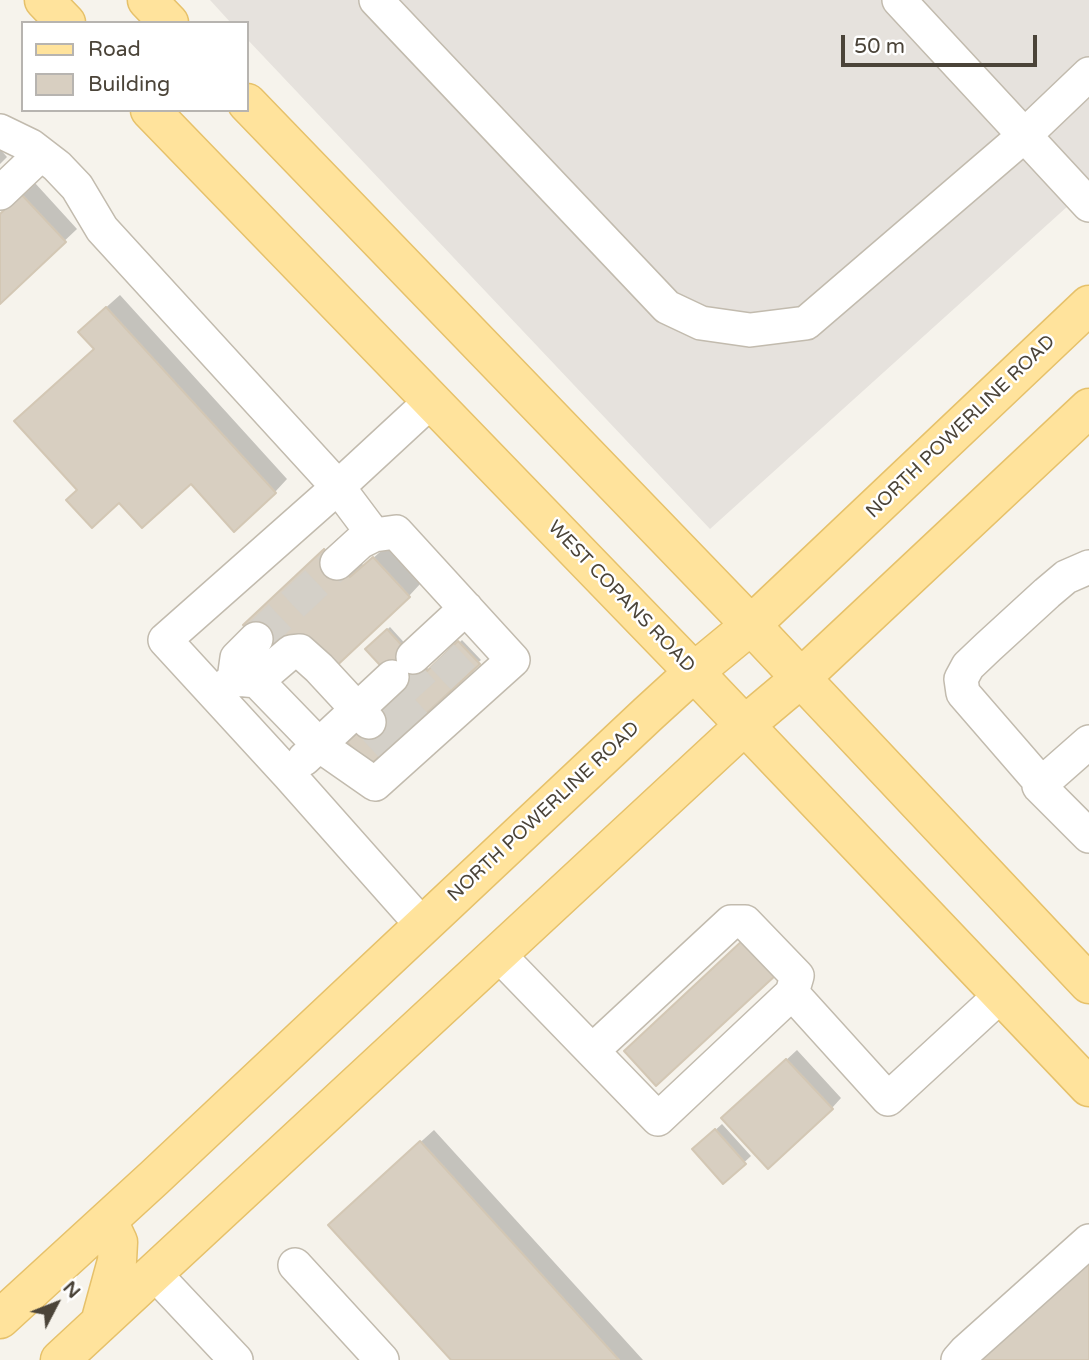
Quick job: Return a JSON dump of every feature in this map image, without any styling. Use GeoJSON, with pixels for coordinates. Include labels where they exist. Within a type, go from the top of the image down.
{"type":"FeatureCollection","features":[{"type":"Feature","properties":{"kind":"main road"},"geometry":{"type":"LineString","coordinates":[[44,0],[64,21]]}},
{"type":"Feature","properties":{"kind":"main road"},"geometry":{"type":"LineString","coordinates":[[147,0],[167,21]]}},
{"type":"Feature","properties":{"kind":"main road"},"geometry":{"type":"LineString","coordinates":[[248,104],[751,625],[1089,984]]}},
{"type":"Feature","properties":{"kind":"main road","name":"WEST COPANS ROAD"},"geometry":{"type":"LineString","coordinates":[[152,112],[745,725],[1089,1087]]}},
{"type":"Feature","properties":{"kind":"main road","name":"NORTH POWERLINE ROAD"},"geometry":{"type":"LineString","coordinates":[[0,1320],[694,672],[751,625],[1089,305]]}},
{"type":"Feature","properties":{"kind":"main road"},"geometry":{"type":"LineString","coordinates":[[60,1360],[745,725],[801,678],[1086,416]]}},
{"type":"Feature","properties":{"kind":"main road"},"geometry":{"type":"LineString","coordinates":[[100,1323],[117,1261],[118,1242],[108,1221]]}},
{"type":"Feature","properties":{"kind":"street"},"geometry":{"type":"LineString","coordinates":[[376,0],[667,307],[701,323],[750,330],[806,323],[1025,135],[1089,74]]}},
{"type":"Feature","properties":{"kind":"street"},"geometry":{"type":"LineString","coordinates":[[899,0],[1089,205]]}},
{"type":"Feature","properties":{"kind":"street"},"geometry":{"type":"LineString","coordinates":[[0,131],[31,146],[57,166],[77,187],[102,229],[338,487],[374,535]]}},
{"type":"Feature","properties":{"kind":"street"},"geometry":{"type":"LineString","coordinates":[[0,193],[41,154]]}},
{"type":"Feature","properties":{"kind":"street"},"geometry":{"type":"LineString","coordinates":[[431,401],[165,640],[236,685],[375,784],[415,701],[466,608]]}},
{"type":"Feature","properties":{"kind":"street"},"geometry":{"type":"LineString","coordinates":[[289,775],[318,745],[513,660],[396,532],[374,535],[360,542],[337,563]]}},
{"type":"Feature","properties":{"kind":"street"},"geometry":{"type":"LineString","coordinates":[[1089,567],[1066,577],[1047,593],[988,647],[968,667],[961,679],[963,693],[1041,783],[1039,786],[1089,836]]}},
{"type":"Feature","properties":{"kind":"street"},"geometry":{"type":"LineString","coordinates":[[256,639],[237,657],[236,685],[289,775],[423,926]]}},
{"type":"Feature","properties":{"kind":"street"},"geometry":{"type":"LineString","coordinates":[[236,685],[291,652],[300,651],[319,667],[415,701]]}},
{"type":"Feature","properties":{"kind":"street"},"geometry":{"type":"LineString","coordinates":[[1041,783],[1089,742]]}},
{"type":"Feature","properties":{"kind":"street"},"geometry":{"type":"LineString","coordinates":[[498,954],[592,1051],[658,1119],[792,993],[797,976],[744,922],[731,922],[592,1051]]}},
{"type":"Feature","properties":{"kind":"street"},"geometry":{"type":"LineString","coordinates":[[792,993],[888,1100],[1001,995]]}},
{"type":"Feature","properties":{"kind":"street"},"geometry":{"type":"LineString","coordinates":[[958,1360],[1089,1241]]}},
{"type":"Feature","properties":{"kind":"street"},"geometry":{"type":"LineString","coordinates":[[295,1265],[382,1360]]}},
{"type":"Feature","properties":{"kind":"street"},"geometry":{"type":"LineString","coordinates":[[153,1273],[236,1360]]}},
{"type":"Feature","properties":{"kind":"shaded area"},"geometry":{"type":"Polygon","coordinates":[[[210,0],[1089,0],[1089,187],[710,529],[248,40],[248,21],[229,21],[210,0]]]}},
{"type":"Feature","properties":{"kind":"building"},"geometry":{"type":"Polygon","coordinates":[[[21,194],[66,242],[0,304],[0,214],[21,194]]]}},
{"type":"Feature","properties":{"kind":"building"},"geometry":{"type":"Polygon","coordinates":[[[106,307],[276,493],[234,532],[191,484],[142,528],[119,503],[92,528],[66,500],[77,490],[14,421],[94,349],[78,332],[106,307]]]}},
{"type":"Feature","properties":{"kind":"building"},"geometry":{"type":"Polygon","coordinates":[[[324,549],[350,577],[373,557],[410,597],[329,673],[272,656],[243,625],[324,549]]]}},
{"type":"Feature","properties":{"kind":"building"},"geometry":{"type":"Polygon","coordinates":[[[387,629],[426,672],[458,641],[480,664],[369,766],[347,742],[404,691],[365,649],[387,629]]]}},
{"type":"Feature","properties":{"kind":"building"},"geometry":{"type":"Polygon","coordinates":[[[744,939],[777,974],[656,1086],[624,1051],[744,939]]]}},
{"type":"Feature","properties":{"kind":"building"},"geometry":{"type":"Polygon","coordinates":[[[786,1059],[833,1109],[768,1169],[721,1118],[786,1059]]]}},
{"type":"Feature","properties":{"kind":"building"},"geometry":{"type":"Polygon","coordinates":[[[715,1129],[746,1164],[723,1184],[692,1149],[715,1129]]]}},
{"type":"Feature","properties":{"kind":"building"},"geometry":{"type":"Polygon","coordinates":[[[420,1141],[619,1360],[451,1360],[328,1225],[420,1141]]]}},
{"type":"Feature","properties":{"kind":"building"},"geometry":{"type":"Polygon","coordinates":[[[1089,1259],[1089,1360],[984,1360],[982,1357],[1089,1259]]]}},
{"type":"Feature","properties":{"kind":"tunnel"},"geometry":{"type":"LineString","coordinates":[[256,639],[337,563]]}},
{"type":"Feature","properties":{"kind":"tunnel"},"geometry":{"type":"LineString","coordinates":[[442,656],[463,678]]}},
{"type":"Feature","properties":{"kind":"tunnel"},"geometry":{"type":"LineString","coordinates":[[401,668],[435,705]]}},
{"type":"Feature","properties":{"kind":"tunnel"},"geometry":{"type":"LineString","coordinates":[[393,700],[415,724]]}},
{"type":"Feature","properties":{"kind":"tunnel"},"geometry":{"type":"LineString","coordinates":[[369,722],[391,746]]}}]}
